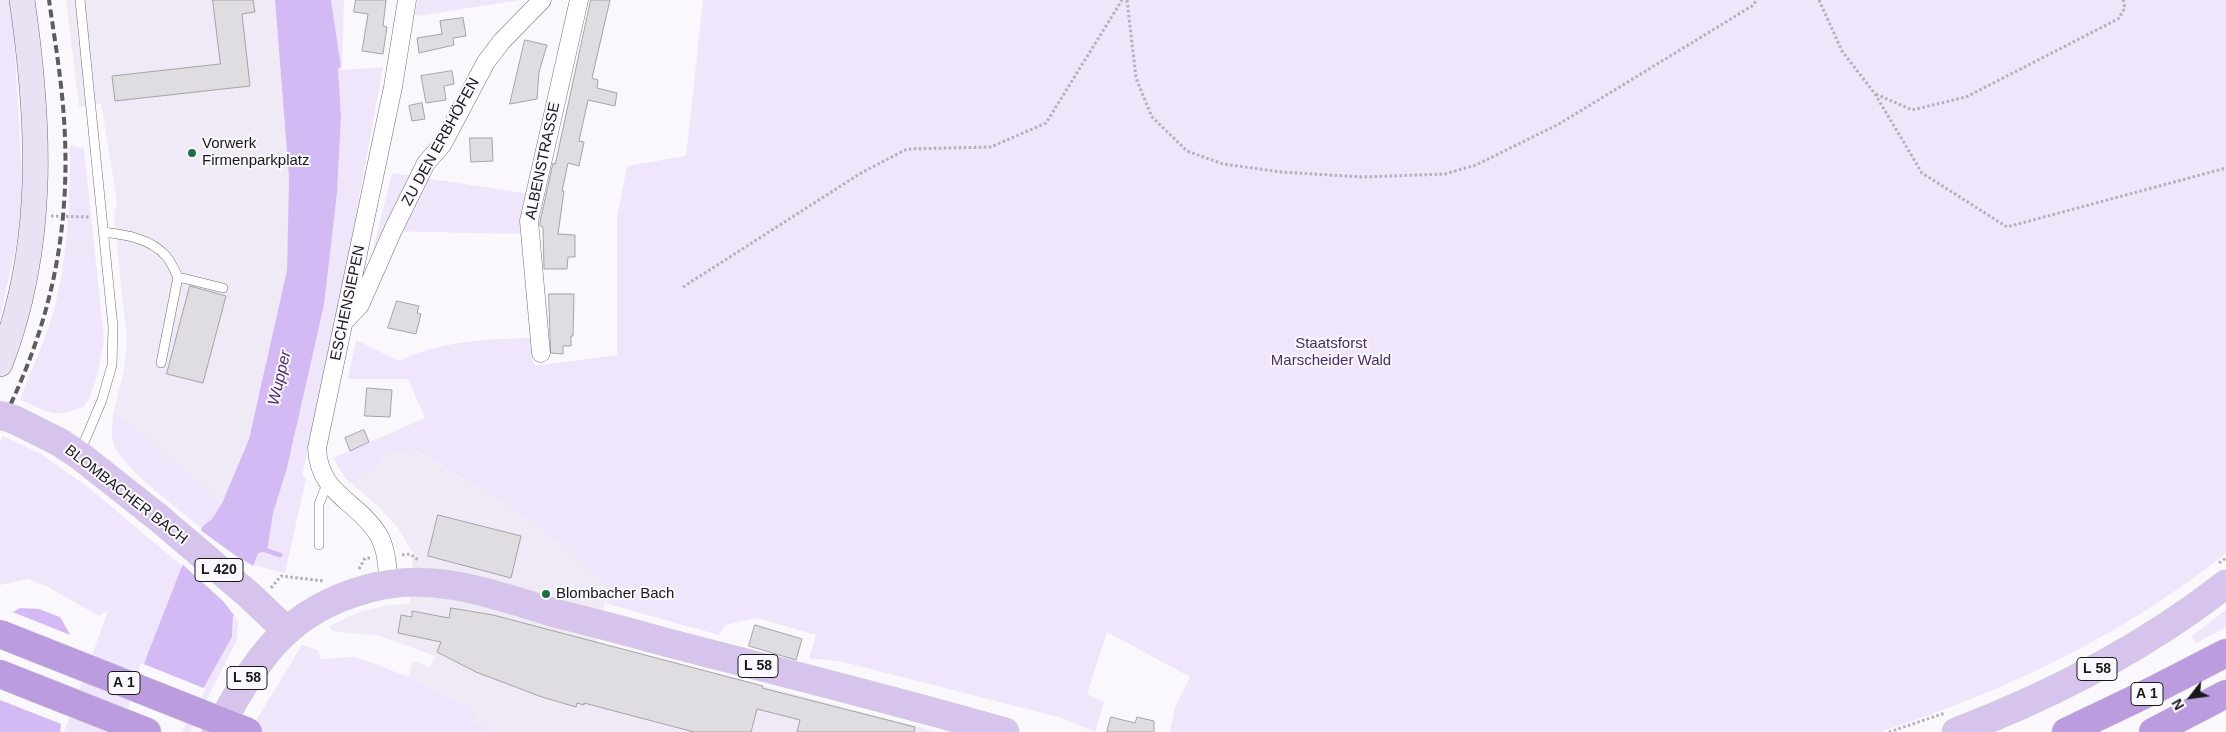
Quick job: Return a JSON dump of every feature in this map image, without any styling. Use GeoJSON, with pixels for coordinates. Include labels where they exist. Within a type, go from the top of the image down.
{"type":"FeatureCollection","features":[{"type":"Feature","properties":{"kind":"highway","name":"A 1"},"geometry":{"type":"LineString","coordinates":[[0,634],[248,732]]}},
{"type":"Feature","properties":{"kind":"highway","name":"A 1"},"geometry":{"type":"LineString","coordinates":[[2066,732],[2154,690],[2226,652]]}},
{"type":"Feature","properties":{"kind":"highway","name":"A 1"},"geometry":{"type":"LineString","coordinates":[[0,674],[147,732]]}},
{"type":"Feature","properties":{"kind":"highway","name":"A 1"},"geometry":{"type":"LineString","coordinates":[[2153,732],[2226,694]]}},
{"type":"Feature","properties":{"kind":"main road"},"geometry":{"type":"LineString","coordinates":[[0,364],[16,313],[31,240],[37,169],[36,115],[22,0]]}},
{"type":"Feature","properties":{"kind":"main road","name":"BLOMBACHER BACH"},"geometry":{"type":"LineString","coordinates":[[7,418],[59,442],[79,455],[189,544],[286,630]]}},
{"type":"Feature","properties":{"kind":"main road","name":"L 58"},"geometry":{"type":"LineString","coordinates":[[216,732],[241,687],[261,657],[286,630],[300,618],[320,606],[355,592],[388,570],[423,581],[466,587],[556,613],[1006,732]]}},
{"type":"Feature","properties":{"kind":"main road","name":"L 58"},"geometry":{"type":"LineString","coordinates":[[1953,722],[2014,709],[2107,663],[2163,630],[2222,574]]}},
{"type":"Feature","properties":{"kind":"street","name":"ESCHENSIEPEN"},"geometry":{"type":"LineString","coordinates":[[388,570],[379,536],[373,527],[327,484],[319,467],[317,448],[394,88],[407,0]]}},
{"type":"Feature","properties":{"kind":"street","name":"ZU DEN ERBHÖFEN"},"geometry":{"type":"LineString","coordinates":[[344,322],[360,305],[393,230],[426,163],[442,145],[486,62],[502,41],[542,0]]}},
{"type":"Feature","properties":{"kind":"street","name":"ALBENSTRASSE"},"geometry":{"type":"LineString","coordinates":[[541,353],[529,221],[579,0]]}},
{"type":"Feature","properties":{"kind":"lane"},"geometry":{"type":"LineString","coordinates":[[79,455],[102,400],[112,366],[113,327],[80,0]]}},
{"type":"Feature","properties":{"kind":"lane"},"geometry":{"type":"LineString","coordinates":[[103,232],[130,236],[148,242],[166,256],[178,276],[161,363]]}},
{"type":"Feature","properties":{"kind":"lane"},"geometry":{"type":"LineString","coordinates":[[178,276],[223,288]]}},
{"type":"Feature","properties":{"kind":"lane"},"geometry":{"type":"LineString","coordinates":[[319,545],[319,504],[327,484]]}},
{"type":"Feature","properties":{"kind":"path"},"geometry":{"type":"LineString","coordinates":[[683,287],[861,173],[907,149],[991,147],[1046,123],[1122,0]]}},
{"type":"Feature","properties":{"kind":"path"},"geometry":{"type":"LineString","coordinates":[[1126,0],[1136,78],[1152,116],[1187,151],[1223,164],[1281,172],[1362,177],[1445,174],[1476,165],[1567,119],[1752,6],[1757,0]]}},
{"type":"Feature","properties":{"kind":"path"},"geometry":{"type":"LineString","coordinates":[[1820,0],[1842,51],[1875,94],[1922,173],[2007,227],[2226,168]]}},
{"type":"Feature","properties":{"kind":"path"},"geometry":{"type":"LineString","coordinates":[[1875,94],[1912,110],[1966,97],[2016,73],[2118,18],[2125,8],[2123,0]]}},
{"type":"Feature","properties":{"kind":"path"},"geometry":{"type":"LineString","coordinates":[[47,216],[103,218]]}},
{"type":"Feature","properties":{"kind":"path"},"geometry":{"type":"LineString","coordinates":[[356,573],[365,558],[388,570],[410,554],[424,562]]}},
{"type":"Feature","properties":{"kind":"path"},"geometry":{"type":"LineString","coordinates":[[2222,574],[2226,558]]}},
{"type":"Feature","properties":{"kind":"path"},"geometry":{"type":"LineString","coordinates":[[254,600],[281,576],[304,580],[328,581]]}},
{"type":"Feature","properties":{"kind":"path"},"geometry":{"type":"LineString","coordinates":[[1889,732],[1953,722]]}},
{"type":"Feature","properties":{"kind":"shaded area"},"geometry":{"type":"Polygon","coordinates":[[[66,0],[275,0],[289,178],[287,270],[249,439],[222,503],[114,410],[124,370],[127,341],[114,217],[117,201],[101,103],[79,107],[66,0]]]}},
{"type":"Feature","properties":{"kind":"shaded area"},"geometry":{"type":"Polygon","coordinates":[[[415,450],[532,521],[595,574],[613,592],[605,603],[597,642],[937,732],[503,732],[473,723],[477,713],[408,677],[413,661],[430,667],[435,656],[380,636],[333,631],[329,626],[359,612],[410,603],[413,553],[398,528],[380,508],[352,484],[384,461],[381,456],[415,450]]]}},
{"type":"Feature","properties":{"kind":"green space"},"geometry":{"type":"Polygon","coordinates":[[[0,0],[12,0],[23,197],[17,241],[0,317],[0,0]]]}},
{"type":"Feature","properties":{"kind":"green space"},"geometry":{"type":"Polygon","coordinates":[[[331,0],[344,0],[342,70],[383,67],[340,302],[302,476],[306,479],[285,573],[253,565],[287,468],[324,305],[337,193],[341,117],[338,68],[341,66],[331,0]]]}},
{"type":"Feature","properties":{"kind":"green space"},"geometry":{"type":"Polygon","coordinates":[[[417,0],[520,0],[419,16],[415,14],[417,0]]]}},
{"type":"Feature","properties":{"kind":"green space","name":"Staatsforst Marscheider Wald"},"geometry":{"type":"Polygon","coordinates":[[[703,0],[2226,0],[2226,553],[2187,583],[2146,610],[2061,658],[1972,698],[1880,732],[1170,732],[1175,707],[1190,677],[1107,632],[1087,694],[1104,702],[1095,732],[1062,718],[843,662],[809,658],[816,635],[757,618],[725,625],[719,635],[605,603],[613,592],[595,574],[532,521],[416,450],[381,456],[384,461],[352,484],[346,479],[333,458],[425,418],[408,379],[348,379],[356,340],[399,361],[415,354],[447,345],[480,340],[514,338],[531,338],[534,366],[617,355],[617,218],[627,166],[686,156],[703,0]]]}},
{"type":"Feature","properties":{"kind":"green space"},"geometry":{"type":"Polygon","coordinates":[[[70,145],[84,148],[104,339],[97,377],[88,401],[82,409],[80,407],[63,413],[56,413],[43,410],[20,400],[45,338],[62,275],[69,210],[70,145]]]}},
{"type":"Feature","properties":{"kind":"green space"},"geometry":{"type":"Polygon","coordinates":[[[392,173],[530,194],[519,234],[387,231],[364,287],[392,173]]]}},
{"type":"Feature","properties":{"kind":"green space"},"geometry":{"type":"Polygon","coordinates":[[[114,410],[222,503],[212,519],[202,529],[142,478],[121,457],[112,438],[114,410]]]}},
{"type":"Feature","properties":{"kind":"green space"},"geometry":{"type":"Polygon","coordinates":[[[3,436],[41,454],[88,487],[182,566],[146,658],[123,732],[64,732],[108,611],[99,616],[46,586],[28,579],[0,585],[0,441],[3,436]]]}},
{"type":"Feature","properties":{"kind":"green space"},"geometry":{"type":"Polygon","coordinates":[[[2226,610],[2226,627],[2196,643],[2192,636],[2226,610]]]}},
{"type":"Feature","properties":{"kind":"green space"},"geometry":{"type":"Polygon","coordinates":[[[235,615],[238,622],[237,640],[190,732],[179,732],[232,637],[235,615]]]}},
{"type":"Feature","properties":{"kind":"green space"},"geometry":{"type":"Polygon","coordinates":[[[302,645],[318,650],[320,659],[354,657],[408,677],[477,713],[473,723],[503,732],[249,732],[302,645]]]}},
{"type":"Feature","properties":{"kind":"water","name":"Wupper"},"geometry":{"type":"Polygon","coordinates":[[[275,0],[331,0],[341,67],[338,68],[341,117],[337,193],[324,305],[287,468],[273,513],[267,551],[258,553],[233,618],[232,637],[179,732],[123,732],[146,658],[182,566],[203,526],[212,519],[222,503],[249,439],[287,270],[289,178],[275,0]]]}},
{"type":"Feature","properties":{"kind":"water"},"geometry":{"type":"Polygon","coordinates":[[[20,608],[39,609],[60,617],[70,634],[60,732],[0,732],[0,619],[20,608]]]}},
{"type":"Feature","properties":{"kind":"pier"},"geometry":{"type":"Polygon","coordinates":[[[199,529],[236,556],[255,567],[236,618],[224,602],[181,563],[199,529]]]}},
{"type":"Feature","properties":{"kind":"pier"},"geometry":{"type":"Polygon","coordinates":[[[10,611],[73,636],[64,725],[0,700],[0,617],[10,611]]]}},
{"type":"Feature","properties":{"kind":"pier"},"geometry":{"type":"Polygon","coordinates":[[[141,663],[206,689],[182,732],[121,732],[141,663]]]}},
{"type":"Feature","properties":{"kind":"building"},"geometry":{"type":"Polygon","coordinates":[[[213,0],[253,0],[255,12],[242,14],[250,86],[115,101],[112,76],[220,64],[213,0]]]}},
{"type":"Feature","properties":{"kind":"building"},"geometry":{"type":"Polygon","coordinates":[[[356,0],[386,0],[383,26],[387,27],[383,54],[362,51],[368,14],[354,12],[356,0]]]}},
{"type":"Feature","properties":{"kind":"building"},"geometry":{"type":"Polygon","coordinates":[[[591,0],[610,0],[592,78],[598,80],[597,88],[617,93],[615,106],[588,100],[579,141],[584,142],[579,166],[568,163],[562,191],[564,191],[558,234],[575,235],[575,257],[568,257],[567,269],[544,269],[543,227],[540,226],[540,222],[553,163],[555,164],[591,0]]]}},
{"type":"Feature","properties":{"kind":"building"},"geometry":{"type":"Polygon","coordinates":[[[463,18],[466,36],[453,38],[454,45],[419,53],[417,38],[442,34],[440,21],[463,18]]]}},
{"type":"Feature","properties":{"kind":"building"},"geometry":{"type":"Polygon","coordinates":[[[525,40],[547,45],[539,72],[537,99],[510,104],[525,40]]]}},
{"type":"Feature","properties":{"kind":"building"},"geometry":{"type":"Polygon","coordinates":[[[452,71],[454,84],[444,86],[446,100],[426,103],[421,76],[452,71]]]}},
{"type":"Feature","properties":{"kind":"building"},"geometry":{"type":"Polygon","coordinates":[[[422,103],[425,119],[412,121],[409,106],[422,103]]]}},
{"type":"Feature","properties":{"kind":"building"},"geometry":{"type":"Polygon","coordinates":[[[470,138],[492,138],[493,161],[471,162],[470,138]]]}},
{"type":"Feature","properties":{"kind":"building"},"geometry":{"type":"Polygon","coordinates":[[[190,286],[226,296],[203,383],[167,374],[190,286]]]}},
{"type":"Feature","properties":{"kind":"building"},"geometry":{"type":"Polygon","coordinates":[[[549,294],[574,294],[573,336],[571,336],[571,346],[563,346],[563,354],[551,353],[549,294]]]}},
{"type":"Feature","properties":{"kind":"building"},"geometry":{"type":"Polygon","coordinates":[[[397,301],[419,306],[417,313],[421,314],[416,334],[388,328],[397,301]]]}},
{"type":"Feature","properties":{"kind":"building"},"geometry":{"type":"Polygon","coordinates":[[[367,388],[392,390],[390,417],[365,416],[367,388]]]}},
{"type":"Feature","properties":{"kind":"building"},"geometry":{"type":"Polygon","coordinates":[[[364,430],[369,442],[350,451],[345,438],[364,430]]]}},
{"type":"Feature","properties":{"kind":"building"},"geometry":{"type":"Polygon","coordinates":[[[438,515],[521,536],[511,578],[428,556],[438,515]]]}},
{"type":"Feature","properties":{"kind":"building"},"geometry":{"type":"Polygon","coordinates":[[[451,608],[493,615],[763,686],[762,688],[915,727],[914,732],[797,732],[800,720],[757,709],[751,732],[694,732],[584,703],[584,705],[577,703],[576,707],[542,697],[476,672],[437,652],[441,642],[398,633],[401,615],[412,617],[412,611],[449,618],[451,608]]]}},
{"type":"Feature","properties":{"kind":"building"},"geometry":{"type":"Polygon","coordinates":[[[755,625],[802,639],[796,660],[749,646],[755,625]]]}},
{"type":"Feature","properties":{"kind":"building"},"geometry":{"type":"Polygon","coordinates":[[[1111,717],[1135,723],[1137,717],[1154,721],[1154,732],[1107,732],[1111,717]]]}},
{"type":"Feature","properties":{"kind":"waterway"},"geometry":{"type":"LineString","coordinates":[[262,549],[280,555]]}},
{"type":"Feature","properties":{"kind":"railway"},"geometry":{"type":"LineString","coordinates":[[0,426],[34,348],[46,310],[61,231],[65,190],[63,106],[49,0]]}},
{"type":"Feature","properties":{"kind":"place","name":"Vorwerk Firmenparkplatz"},"geometry":{"type":"Point","coordinates":[192,153]}},
{"type":"Feature","properties":{"kind":"place","name":"Blombacher Bach"},"geometry":{"type":"Point","coordinates":[546,594]}}]}
